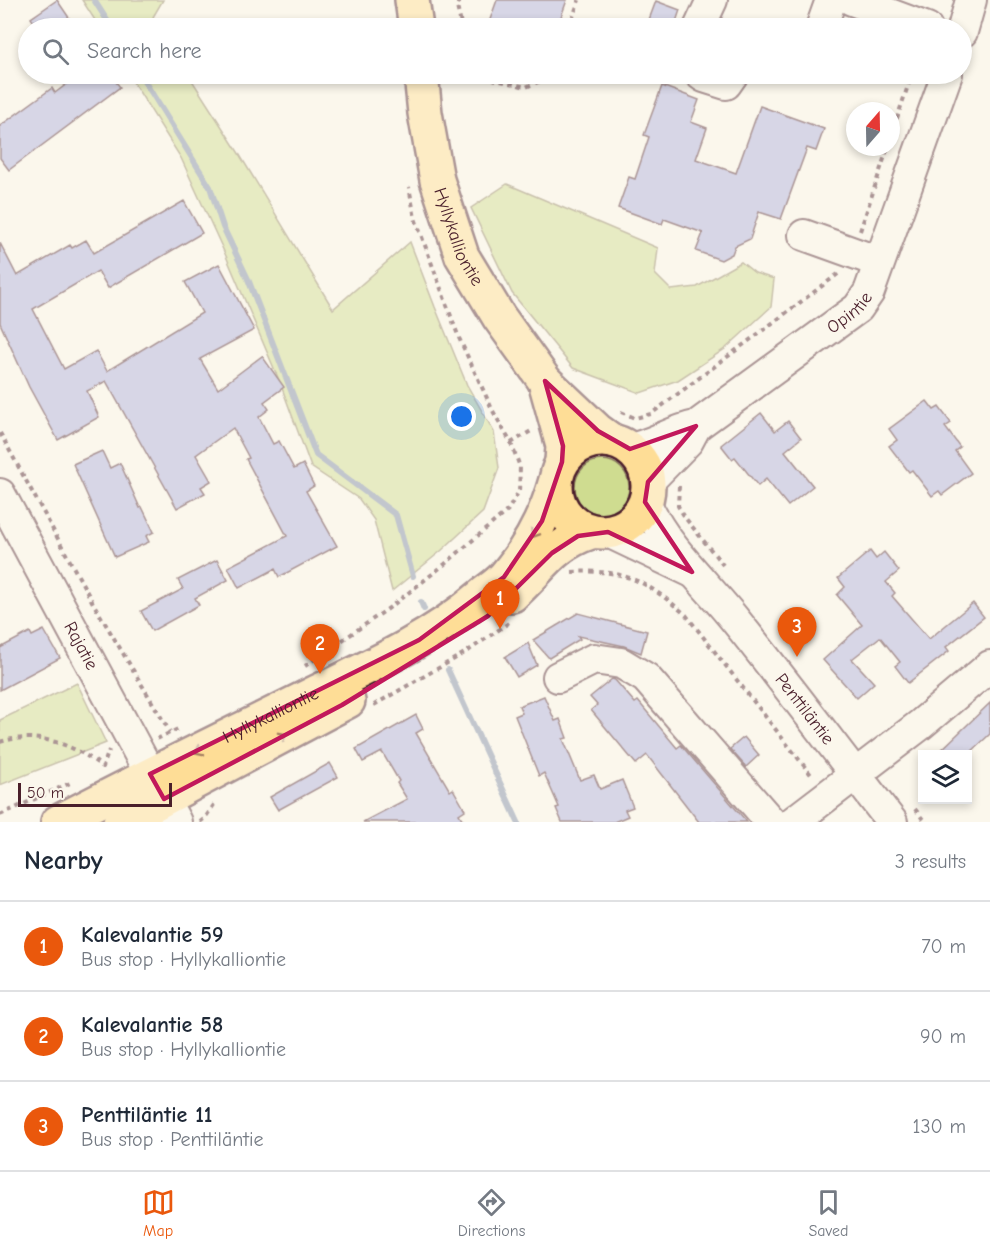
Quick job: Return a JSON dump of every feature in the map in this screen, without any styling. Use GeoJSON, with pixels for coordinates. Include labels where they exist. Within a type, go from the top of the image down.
{"type":"FeatureCollection","features":[{"type":"Feature","properties":{"kind":"main road"},"geometry":{"type":"LineString","coordinates":[[412,0],[415,18]]}},
{"type":"Feature","properties":{"kind":"main road","name":"Hyllykalliontie"},"geometry":{"type":"LineString","coordinates":[[423,84],[437,180],[462,256],[499,317],[545,381],[598,431],[618,433]]}},
{"type":"Feature","properties":{"kind":"main road","name":"Hyllykalliontie"},"geometry":{"type":"LineString","coordinates":[[545,381],[562,446],[559,471],[550,503],[555,560]]}},
{"type":"Feature","properties":{"kind":"main road"},"geometry":{"type":"LineString","coordinates":[[618,433],[642,464],[647,492],[637,516],[624,527],[599,532],[576,524],[564,513],[556,497],[559,471],[575,448],[618,433]]}},
{"type":"Feature","properties":{"kind":"main road","name":"Hyllykalliontie"},"geometry":{"type":"LineString","coordinates":[[120,822],[163,798],[333,685],[419,640],[469,607],[504,577],[555,560],[566,542],[599,532]]}},
{"type":"Feature","properties":{"kind":"main road","name":"Hyllykalliontie"},"geometry":{"type":"LineString","coordinates":[[58,822],[163,798]]}},
{"type":"Feature","properties":{"kind":"street"},"geometry":{"type":"LineString","coordinates":[[704,18],[712,0]]}},
{"type":"Feature","properties":{"kind":"street"},"geometry":{"type":"LineString","coordinates":[[825,18],[831,0]]}},
{"type":"Feature","properties":{"kind":"street"},"geometry":{"type":"LineString","coordinates":[[852,0],[900,18]]}},
{"type":"Feature","properties":{"kind":"street"},"geometry":{"type":"LineString","coordinates":[[966,18],[971,0]]}},
{"type":"Feature","properties":{"kind":"street"},"geometry":{"type":"LineString","coordinates":[[981,0],[990,3]]}},
{"type":"Feature","properties":{"kind":"street","name":"Opintie"},"geometry":{"type":"LineString","coordinates":[[618,433],[646,446],[664,435],[696,426],[858,308],[868,292],[866,257],[943,84]]}},
{"type":"Feature","properties":{"kind":"street"},"geometry":{"type":"LineString","coordinates":[[804,235],[866,257]]}},
{"type":"Feature","properties":{"kind":"street"},"geometry":{"type":"LineString","coordinates":[[647,492],[664,435]]}},
{"type":"Feature","properties":{"kind":"street","name":"Penttiläntie"},"geometry":{"type":"LineString","coordinates":[[647,492],[654,520],[692,572],[734,619],[892,822]]}},
{"type":"Feature","properties":{"kind":"street","name":"Rajatie"},"geometry":{"type":"LineString","coordinates":[[0,494],[163,798]]}},
{"type":"Feature","properties":{"kind":"street","name":"Penttiläntie"},"geometry":{"type":"LineString","coordinates":[[599,532],[692,572]]}},
{"type":"Feature","properties":{"kind":"street"},"geometry":{"type":"LineString","coordinates":[[558,677],[594,659],[621,663],[646,678],[771,822]]}},
{"type":"Feature","properties":{"kind":"street"},"geometry":{"type":"LineString","coordinates":[[793,822],[920,725],[990,666]]}},
{"type":"Feature","properties":{"kind":"path"},"geometry":{"type":"LineString","coordinates":[[459,0],[457,7],[460,18]]}},
{"type":"Feature","properties":{"kind":"path"},"geometry":{"type":"LineString","coordinates":[[573,18],[579,0]]}},
{"type":"Feature","properties":{"kind":"path"},"geometry":{"type":"LineString","coordinates":[[513,84],[526,87],[533,84]]}},
{"type":"Feature","properties":{"kind":"path"},"geometry":{"type":"LineString","coordinates":[[900,109],[909,84]]}},
{"type":"Feature","properties":{"kind":"path"},"geometry":{"type":"LineString","coordinates":[[664,435],[823,286],[846,266],[866,257],[886,156]]}},
{"type":"Feature","properties":{"kind":"path"},"geometry":{"type":"LineString","coordinates":[[303,667],[389,608],[508,510],[519,491],[520,467],[511,443],[555,418]]}},
{"type":"Feature","properties":{"kind":"path"},"geometry":{"type":"LineString","coordinates":[[618,433],[635,418],[664,435],[683,462],[678,506],[730,573]]}},
{"type":"Feature","properties":{"kind":"path"},"geometry":{"type":"LineString","coordinates":[[0,433],[93,603],[170,732]]}},
{"type":"Feature","properties":{"kind":"path"},"geometry":{"type":"LineString","coordinates":[[508,510],[555,560],[627,576],[661,594],[686,615],[828,797]]}},
{"type":"Feature","properties":{"kind":"path"},"geometry":{"type":"LineString","coordinates":[[368,708],[468,651],[516,618]]}},
{"type":"Feature","properties":{"kind":"path"},"geometry":{"type":"LineString","coordinates":[[156,739],[188,724]]}},
{"type":"Feature","properties":{"kind":"path"},"geometry":{"type":"LineString","coordinates":[[0,741],[25,737],[58,742],[86,754],[103,766]]}},
{"type":"Feature","properties":{"kind":"path"},"geometry":{"type":"LineString","coordinates":[[94,771],[113,761]]}},
{"type":"Feature","properties":{"kind":"path"},"geometry":{"type":"LineString","coordinates":[[0,815],[77,781]]}},
{"type":"Feature","properties":{"kind":"highlighted area"},"geometry":{"type":"Polygon","coordinates":[[[545,381],[598,431],[630,449],[696,426],[648,482],[645,502],[692,572],[608,532],[578,536],[552,553],[488,616],[342,705],[164,799],[150,774],[419,640],[504,577],[542,521],[562,462],[563,446],[545,381]]]}},
{"type":"Feature","properties":{"kind":"green space"},"geometry":{"type":"Polygon","coordinates":[[[82,0],[163,0],[154,18],[94,18],[82,0]]]}},
{"type":"Feature","properties":{"kind":"green space"},"geometry":{"type":"Polygon","coordinates":[[[134,84],[194,84],[333,309],[410,242],[467,385],[494,432],[499,468],[483,512],[441,551],[392,591],[374,520],[359,499],[311,467],[279,380],[181,158],[134,84]]]}},
{"type":"Feature","properties":{"kind":"green space"},"geometry":{"type":"Polygon","coordinates":[[[507,184],[658,248],[655,274],[671,290],[697,287],[741,262],[755,273],[774,279],[771,307],[725,349],[678,380],[640,393],[573,368],[512,293],[471,208],[507,184]]]}},
{"type":"Feature","properties":{"kind":"green space"},"geometry":{"type":"Polygon","coordinates":[[[597,460],[607,460],[617,464],[625,472],[629,487],[625,502],[617,510],[607,514],[597,514],[587,510],[579,502],[575,492],[575,482],[579,472],[587,464],[597,460]]]}},
{"type":"Feature","properties":{"kind":"green space"},"geometry":{"type":"Polygon","coordinates":[[[77,683],[106,743],[0,785],[0,720],[77,683]]]}},
{"type":"Feature","properties":{"kind":"building"},"geometry":{"type":"Polygon","coordinates":[[[57,0],[69,18],[31,18],[57,0]]]}},
{"type":"Feature","properties":{"kind":"building"},"geometry":{"type":"Polygon","coordinates":[[[497,0],[567,0],[561,18],[491,18],[497,0]]]}},
{"type":"Feature","properties":{"kind":"building"},"geometry":{"type":"Polygon","coordinates":[[[656,1],[680,10],[677,18],[650,18],[656,1]]]}},
{"type":"Feature","properties":{"kind":"building"},"geometry":{"type":"Polygon","coordinates":[[[67,84],[118,84],[120,87],[9,170],[0,158],[0,126],[52,88],[55,93],[67,84]]]}},
{"type":"Feature","properties":{"kind":"building"},"geometry":{"type":"Polygon","coordinates":[[[662,86],[699,100],[691,122],[707,128],[696,159],[736,173],[760,106],[824,129],[816,151],[807,148],[781,219],[759,212],[750,239],[735,246],[732,254],[721,260],[696,251],[703,233],[664,219],[662,224],[618,208],[629,177],[635,179],[649,137],[644,135],[662,86]]]}},
{"type":"Feature","properties":{"kind":"building"},"geometry":{"type":"Polygon","coordinates":[[[184,201],[202,233],[108,288],[98,271],[33,309],[64,369],[96,351],[107,371],[202,313],[185,282],[219,264],[254,330],[200,359],[218,389],[262,356],[284,387],[264,402],[269,409],[259,417],[273,444],[279,441],[294,469],[303,464],[314,486],[306,491],[337,546],[279,577],[275,569],[239,588],[228,567],[287,536],[246,459],[249,458],[233,428],[196,455],[211,481],[201,487],[205,493],[177,508],[106,381],[87,391],[99,417],[58,440],[29,387],[0,323],[0,243],[17,276],[70,245],[72,248],[86,240],[94,253],[184,201]]]}},
{"type":"Feature","properties":{"kind":"building"},"geometry":{"type":"Polygon","coordinates":[[[927,401],[934,410],[939,407],[951,423],[945,427],[960,447],[955,451],[971,473],[942,495],[939,491],[932,496],[889,446],[897,440],[889,429],[927,401]]]}},
{"type":"Feature","properties":{"kind":"building"},"geometry":{"type":"Polygon","coordinates":[[[761,413],[775,431],[788,421],[801,438],[785,451],[813,486],[788,506],[766,479],[758,486],[735,457],[732,459],[721,445],[761,413]]]}},
{"type":"Feature","properties":{"kind":"building"},"geometry":{"type":"Polygon","coordinates":[[[102,451],[110,468],[120,463],[140,508],[142,507],[154,532],[146,536],[149,542],[115,557],[73,464],[102,451]]]}},
{"type":"Feature","properties":{"kind":"building"},"geometry":{"type":"Polygon","coordinates":[[[870,551],[876,559],[884,552],[899,571],[886,582],[895,593],[892,596],[929,639],[973,603],[984,617],[946,647],[949,651],[908,683],[895,666],[900,662],[880,637],[852,659],[874,683],[857,698],[823,660],[862,625],[837,595],[845,587],[838,578],[870,551]]]}},
{"type":"Feature","properties":{"kind":"building"},"geometry":{"type":"Polygon","coordinates":[[[217,560],[228,580],[195,598],[199,605],[152,631],[141,611],[183,589],[178,580],[217,560]]]}},
{"type":"Feature","properties":{"kind":"building"},"geometry":{"type":"Polygon","coordinates":[[[578,613],[647,631],[641,653],[624,646],[578,636],[580,639],[549,658],[533,640],[578,613]]]}},
{"type":"Feature","properties":{"kind":"building"},"geometry":{"type":"Polygon","coordinates":[[[44,630],[60,658],[0,690],[0,648],[30,632],[32,636],[44,630]]]}},
{"type":"Feature","properties":{"kind":"building"},"geometry":{"type":"Polygon","coordinates":[[[528,643],[537,665],[517,677],[505,657],[528,643]]]}},
{"type":"Feature","properties":{"kind":"building"},"geometry":{"type":"Polygon","coordinates":[[[612,679],[635,703],[638,701],[677,748],[681,745],[747,822],[699,822],[647,755],[636,764],[591,710],[597,705],[590,697],[612,679]]]}},
{"type":"Feature","properties":{"kind":"building"},"geometry":{"type":"Polygon","coordinates":[[[544,696],[555,721],[560,719],[567,738],[563,739],[580,780],[594,775],[600,789],[622,780],[633,807],[625,810],[628,816],[614,822],[562,822],[556,808],[559,807],[544,773],[539,776],[515,716],[522,713],[519,706],[544,696]]]}},
{"type":"Feature","properties":{"kind":"building"},"geometry":{"type":"Polygon","coordinates":[[[990,703],[990,734],[972,751],[941,750],[990,703]]]}},
{"type":"Feature","properties":{"kind":"building"},"geometry":{"type":"Polygon","coordinates":[[[416,715],[423,729],[416,733],[450,791],[453,789],[465,810],[459,814],[464,822],[363,822],[407,799],[382,752],[363,762],[356,749],[416,715]]]}},
{"type":"Feature","properties":{"kind":"building"},"geometry":{"type":"Polygon","coordinates":[[[744,737],[759,755],[746,767],[730,749],[744,737]]]}},
{"type":"Feature","properties":{"kind":"building"},"geometry":{"type":"Polygon","coordinates":[[[330,763],[338,777],[278,810],[270,797],[330,763]]]}},
{"type":"Feature","properties":{"kind":"waterway"},"geometry":{"type":"LineString","coordinates":[[94,0],[106,18]]}},
{"type":"Feature","properties":{"kind":"waterway"},"geometry":{"type":"LineString","coordinates":[[146,84],[210,187],[223,227],[248,279],[316,455],[396,515],[413,576]]}},
{"type":"Feature","properties":{"kind":"waterway"},"geometry":{"type":"LineString","coordinates":[[421,602],[424,609]]}},
{"type":"Feature","properties":{"kind":"waterway"},"geometry":{"type":"LineString","coordinates":[[448,670],[518,822]]}},
{"type":"Feature","properties":{"kind":"place","name":"Kalevalantie 59"},"geometry":{"type":"Point","coordinates":[500,629]}},
{"type":"Feature","properties":{"kind":"place","name":"Penttiläntie 11"},"geometry":{"type":"Point","coordinates":[797,657]}},
{"type":"Feature","properties":{"kind":"place","name":"Kalevalantie 58"},"geometry":{"type":"Point","coordinates":[320,674]}}]}
